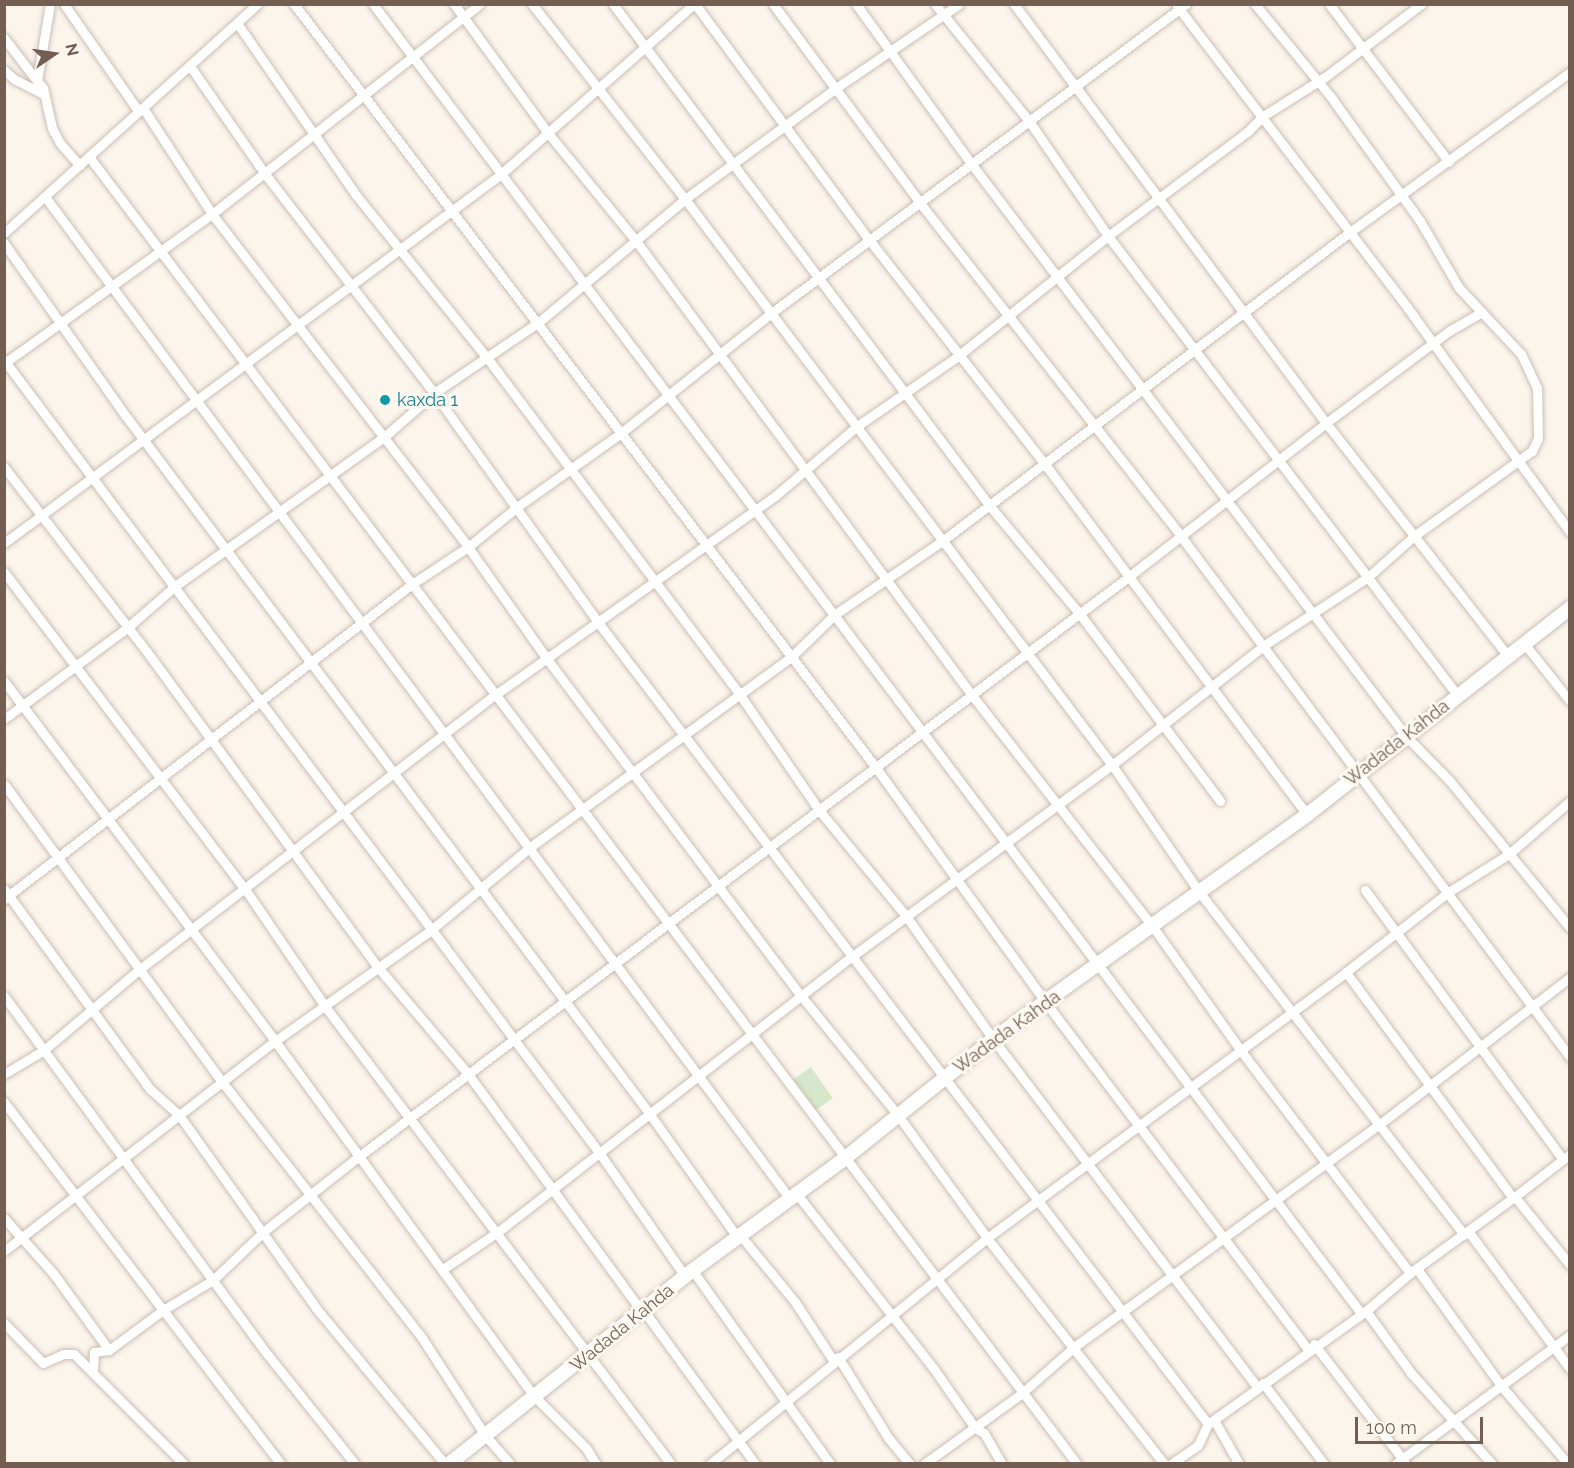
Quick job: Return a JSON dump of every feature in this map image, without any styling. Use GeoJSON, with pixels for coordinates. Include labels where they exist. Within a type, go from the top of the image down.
{"type":"FeatureCollection","features":[{"type":"Feature","properties":{"kind":"main road","name":"Wadada Kahda"},"geometry":{"type":"LineString","coordinates":[[447,1464],[590,1355],[689,1274],[844,1160],[897,1114],[993,1039],[1200,893],[1357,776],[1523,642],[1569,608]]}},
{"type":"Feature","properties":{"kind":"street"},"geometry":{"type":"LineString","coordinates":[[37,81],[50,4]]}},
{"type":"Feature","properties":{"kind":"street"},"geometry":{"type":"LineString","coordinates":[[64,4],[141,110],[212,214],[468,547],[547,659],[720,884],[802,997],[897,1114],[987,1238],[1074,1347],[1161,1463]]}},
{"type":"Feature","properties":{"kind":"street"},"geometry":{"type":"LineString","coordinates":[[4,232],[90,159],[256,4]]}},
{"type":"Feature","properties":{"kind":"street"},"geometry":{"type":"LineString","coordinates":[[294,4],[451,213],[539,322],[706,547],[874,765],[1046,1003],[1223,1240],[1401,1462],[1569,1335]]}},
{"type":"Feature","properties":{"kind":"street"},"geometry":{"type":"LineString","coordinates":[[373,4],[1275,1201],[1363,1312],[1453,1421],[1492,1464]]}},
{"type":"Feature","properties":{"kind":"street"},"geometry":{"type":"LineString","coordinates":[[454,4],[549,133],[636,241],[971,694],[1152,927],[1326,1164],[1414,1271],[1502,1387],[1568,1464]]}},
{"type":"Feature","properties":{"kind":"street"},"geometry":{"type":"LineString","coordinates":[[480,4],[366,97],[314,134],[212,214],[113,287],[5,361],[93,475],[345,812],[430,930],[689,1274],[717,1301],[784,1401],[830,1464]]}},
{"type":"Feature","properties":{"kind":"street"},"geometry":{"type":"LineString","coordinates":[[532,4],[685,199],[1112,765],[1200,893],[1294,1010],[1466,1233],[1551,1349],[1569,1369]]}},
{"type":"Feature","properties":{"kind":"street"},"geometry":{"type":"LineString","coordinates":[[613,4],[648,48],[818,281],[906,392],[988,506],[1079,613],[1220,801]]}},
{"type":"Feature","properties":{"kind":"street"},"geometry":{"type":"LineString","coordinates":[[4,543],[93,475],[197,402],[244,362],[347,285],[451,213],[501,174],[648,48],[695,4],[870,241],[1044,463],[1127,578],[1213,686],[1306,814]]}},
{"type":"Feature","properties":{"kind":"street"},"geometry":{"type":"LineString","coordinates":[[773,4],[1006,316],[1179,535],[1263,646],[1357,776],[1569,1058]]}},
{"type":"Feature","properties":{"kind":"street"},"geometry":{"type":"LineString","coordinates":[[856,4],[973,166],[1406,736],[1449,780],[1569,928]]}},
{"type":"Feature","properties":{"kind":"street"},"geometry":{"type":"LineString","coordinates":[[935,4],[1029,121],[1108,236],[1278,463],[1458,696]]}},
{"type":"Feature","properties":{"kind":"street"},"geometry":{"type":"LineString","coordinates":[[4,718],[127,628],[175,586],[321,485],[328,474],[384,437],[434,393],[539,322],[685,199],[836,88],[959,4]]}},
{"type":"Feature","properties":{"kind":"street"},"geometry":{"type":"LineString","coordinates":[[1014,4],[1326,423],[1507,655]]}},
{"type":"Feature","properties":{"kind":"street"},"geometry":{"type":"LineString","coordinates":[[444,1269],[499,1231],[598,1151],[753,1037],[854,955],[1112,765],[1263,646],[1368,577],[1414,536],[1532,451],[1538,438],[1537,388],[1521,354],[1459,288],[1420,221],[1317,81],[1255,4]]}},
{"type":"Feature","properties":{"kind":"street"},"geometry":{"type":"LineString","coordinates":[[1329,4],[1449,162]]}},
{"type":"Feature","properties":{"kind":"street"},"geometry":{"type":"LineString","coordinates":[[4,1074],[44,1050],[92,1012],[140,969],[495,695],[597,621],[706,547],[856,427],[958,356],[1006,316],[1059,278],[1108,236],[1247,132],[1263,116],[1317,81],[1421,4]]}},
{"type":"Feature","properties":{"kind":"street"},"geometry":{"type":"LineString","coordinates":[[447,1464],[316,1308],[179,1115],[150,1089],[6,894],[59,858],[158,778],[211,742],[260,700],[412,584],[468,547],[517,507],[621,432],[770,314],[973,166],[1180,6],[1350,232],[1569,532]]}},
{"type":"Feature","properties":{"kind":"street"},"geometry":{"type":"LineString","coordinates":[[237,23],[356,195],[488,358],[568,470],[740,695],[819,810],[906,916],[993,1039],[1172,1277],[1324,1464]]}},
{"type":"Feature","properties":{"kind":"street"},"geometry":{"type":"LineString","coordinates":[[4,38],[37,81],[44,94],[52,128],[71,159],[80,166]]}},
{"type":"Feature","properties":{"kind":"street"},"geometry":{"type":"LineString","coordinates":[[190,66],[265,174],[347,285],[434,393],[597,621],[771,844],[1037,1202],[1121,1313],[1211,1422],[1239,1464]]}},
{"type":"Feature","properties":{"kind":"street"},"geometry":{"type":"LineString","coordinates":[[4,70],[14,79],[44,94]]}},
{"type":"Feature","properties":{"kind":"street"},"geometry":{"type":"LineString","coordinates":[[4,1251],[24,1239],[275,1041],[376,965],[430,930],[479,887],[529,848],[583,811],[684,732],[790,658],[834,615],[942,541],[1399,195],[1449,162],[1569,72]]}},
{"type":"Feature","properties":{"kind":"street"},"geometry":{"type":"LineString","coordinates":[[90,159],[668,923],[844,1160],[1077,1464]]}},
{"type":"Feature","properties":{"kind":"street"},"geometry":{"type":"LineString","coordinates":[[46,198],[699,1078],[891,1316],[975,1428],[984,1433],[1002,1464]]}},
{"type":"Feature","properties":{"kind":"street"},"geometry":{"type":"LineString","coordinates":[[4,243],[60,324],[739,1236],[795,1302],[889,1439],[910,1464]]}},
{"type":"Feature","properties":{"kind":"street"},"geometry":{"type":"LineString","coordinates":[[93,1373],[94,1352],[109,1350],[163,1310],[213,1280],[263,1232],[310,1198],[358,1157],[819,810],[874,765],[1127,578],[1179,535],[1278,463],[1326,423],[1482,312]]}},
{"type":"Feature","properties":{"kind":"street"},"geometry":{"type":"LineString","coordinates":[[4,467],[294,851],[376,965],[468,1074],[755,1464]]}},
{"type":"Feature","properties":{"kind":"street"},"geometry":{"type":"LineString","coordinates":[[4,572],[158,778],[245,889],[324,1005],[499,1231],[671,1464]]}},
{"type":"Feature","properties":{"kind":"street"},"geometry":{"type":"LineString","coordinates":[[1523,642],[1569,701]]}},
{"type":"Feature","properties":{"kind":"street"},"geometry":{"type":"LineString","coordinates":[[4,681],[275,1041],[358,1157],[444,1269],[534,1396],[586,1448],[596,1464]]}},
{"type":"Feature","properties":{"kind":"street"},"geometry":{"type":"LineString","coordinates":[[4,784],[310,1198],[428,1346],[485,1435],[510,1464]]}},
{"type":"Feature","properties":{"kind":"street"},"geometry":{"type":"LineString","coordinates":[[710,1464],[738,1438],[937,1281],[987,1238],[1241,1051],[1447,893],[1509,854],[1569,801]]}},
{"type":"Feature","properties":{"kind":"street"},"geometry":{"type":"LineString","coordinates":[[1171,1464],[1198,1444],[1211,1422],[1311,1347],[1363,1312],[1567,1156],[1480,1045],[1365,890]]}},
{"type":"Feature","properties":{"kind":"street"},"geometry":{"type":"LineString","coordinates":[[1346,972],[1514,1198],[1569,1265]]}},
{"type":"Feature","properties":{"kind":"street"},"geometry":{"type":"LineString","coordinates":[[924,1464],[1022,1393],[1074,1347],[1380,1124],[1480,1045],[1532,1009],[1569,977]]}},
{"type":"Feature","properties":{"kind":"street"},"geometry":{"type":"LineString","coordinates":[[4,996],[213,1280],[355,1464]]}},
{"type":"Feature","properties":{"kind":"street"},"geometry":{"type":"LineString","coordinates":[[4,1102],[75,1198],[281,1464]]}},
{"type":"Feature","properties":{"kind":"street"},"geometry":{"type":"LineString","coordinates":[[4,1218],[24,1239],[109,1350]]}},
{"type":"Feature","properties":{"kind":"street"},"geometry":{"type":"LineString","coordinates":[[4,1323],[43,1363],[63,1354],[74,1354],[184,1464]]}},
{"type":"Feature","properties":{"kind":"green space"},"geometry":{"type":"Polygon","coordinates":[[[811,1067],[833,1098],[816,1110],[794,1079],[811,1067]]]}},
{"type":"Feature","properties":{"kind":"place","name":"kaxda 1"},"geometry":{"type":"Point","coordinates":[385,400]}}]}
